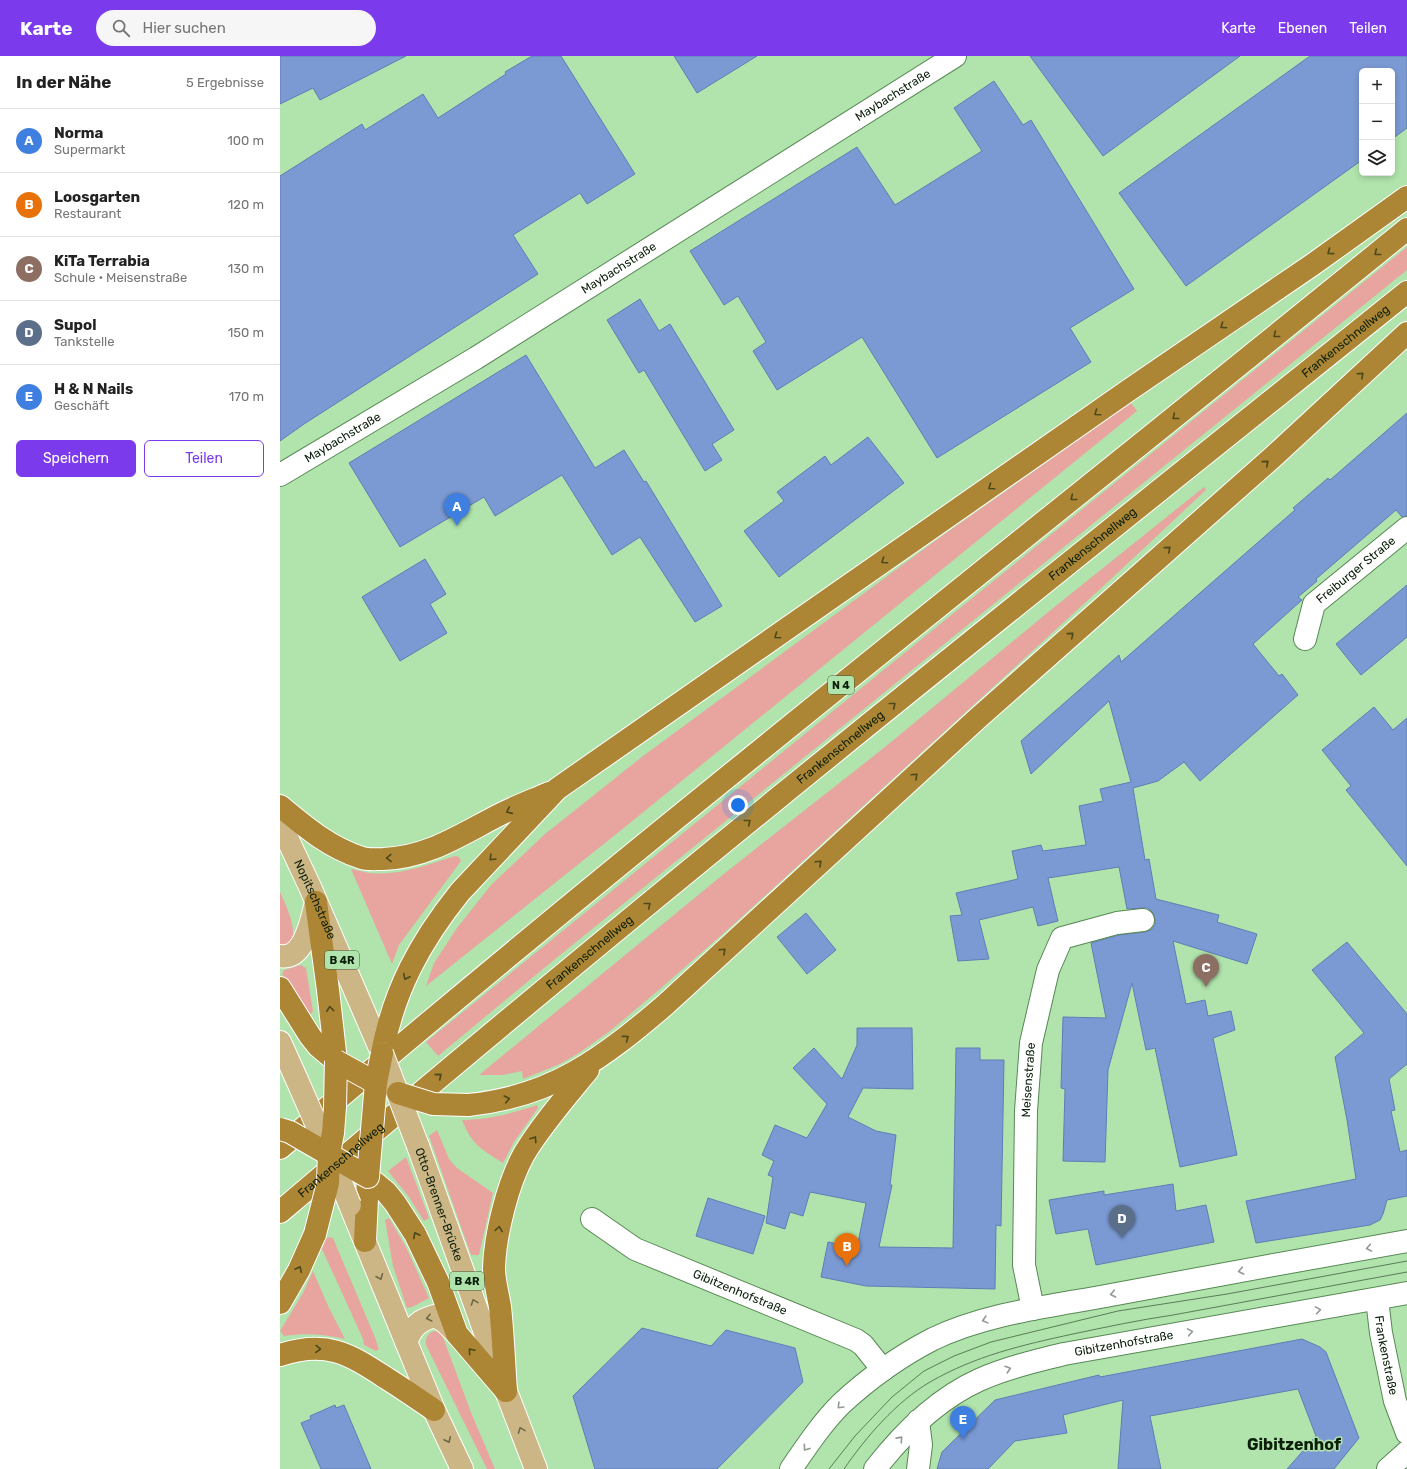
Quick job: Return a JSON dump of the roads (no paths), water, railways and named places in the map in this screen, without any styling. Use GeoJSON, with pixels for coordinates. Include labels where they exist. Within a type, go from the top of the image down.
{"type":"FeatureCollection","features":[{"type":"Feature","properties":{"kind":"highway"},"geometry":{"type":"LineString","coordinates":[[365,1241],[376,1083],[386,1030],[397,997],[415,958],[445,910],[488,862],[557,790],[1312,265],[1407,197]]}},
{"type":"Feature","properties":{"kind":"highway","name":"N 4"},"geometry":{"type":"LineString","coordinates":[[280,1148],[507,957],[1407,229]]}},
{"type":"Feature","properties":{"kind":"highway","name":"Frankenschnellweg"},"geometry":{"type":"LineString","coordinates":[[280,1212],[450,1067],[804,777],[1407,292]]}},
{"type":"Feature","properties":{"kind":"highway"},"geometry":{"type":"LineString","coordinates":[[280,988],[310,1036],[333,1055],[376,1083],[404,1096],[433,1104],[468,1105],[507,1099],[530,1092],[572,1074],[595,1061],[634,1032],[665,1005],[978,718],[1274,456],[1407,333]]}},
{"type":"Feature","properties":{"kind":"highway"},"geometry":{"type":"LineString","coordinates":[[280,806],[318,836],[363,859],[394,859],[438,847],[502,814],[557,790]]}},
{"type":"Feature","properties":{"kind":"highway"},"geometry":{"type":"LineString","coordinates":[[280,1304],[299,1270],[315,1234],[328,1183],[329,1153],[333,1133],[333,1055],[316,902]]}},
{"type":"Feature","properties":{"kind":"highway"},"geometry":{"type":"LineString","coordinates":[[506,1391],[500,1306],[494,1268],[499,1227],[503,1211],[524,1155],[550,1116],[595,1061]]}},
{"type":"Feature","properties":{"kind":"highway"},"geometry":{"type":"LineString","coordinates":[[280,1129],[290,1132],[329,1153],[370,1183],[386,1192],[396,1203],[415,1234],[438,1282],[457,1334],[506,1391]]}},
{"type":"Feature","properties":{"kind":"highway"},"geometry":{"type":"LineString","coordinates":[[280,1355],[298,1350],[315,1348],[344,1353],[359,1360],[434,1410]]}},
{"type":"Feature","properties":{"kind":"main road","name":"Nopitschstraße"},"geometry":{"type":"LineString","coordinates":[[280,823],[368,1019]]}},
{"type":"Feature","properties":{"kind":"main road"},"geometry":{"type":"LineString","coordinates":[[280,956],[292,955],[301,947],[309,928],[316,902]]}},
{"type":"Feature","properties":{"kind":"main road","name":"Otto-Brenner-Brücke"},"geometry":{"type":"LineString","coordinates":[[368,1019],[418,1146],[506,1391]]}},
{"type":"Feature","properties":{"kind":"main road"},"geometry":{"type":"LineString","coordinates":[[280,1042],[329,1153],[434,1410],[462,1469]]}},
{"type":"Feature","properties":{"kind":"main road"},"geometry":{"type":"LineString","coordinates":[[406,1342],[416,1325],[424,1319],[435,1316],[445,1322],[457,1334]]}},
{"type":"Feature","properties":{"kind":"main road","name":"B 4R"},"geometry":{"type":"LineString","coordinates":[[506,1391],[536,1469]]}},
{"type":"Feature","properties":{"kind":"street","name":"Maybachstraße"},"geometry":{"type":"LineString","coordinates":[[280,475],[476,358],[955,56]]}},
{"type":"Feature","properties":{"kind":"street","name":"Freiburger Straße"},"geometry":{"type":"LineString","coordinates":[[1305,639],[1314,604],[1407,528]]}},
{"type":"Feature","properties":{"kind":"street","name":"Meisenstraße"},"geometry":{"type":"LineString","coordinates":[[1033,1309],[1024,1265],[1026,1111],[1031,1043],[1048,970],[1062,938],[1117,923],[1143,920]]}},
{"type":"Feature","properties":{"kind":"street","name":"Gibitzenhofstraße"},"geometry":{"type":"LineString","coordinates":[[592,1219],[635,1249],[856,1340],[863,1345],[883,1370]]}},
{"type":"Feature","properties":{"kind":"street"},"geometry":{"type":"LineString","coordinates":[[791,1469],[821,1427],[841,1405],[883,1370],[919,1347],[949,1332],[995,1318],[1033,1309],[1407,1241]]}},
{"type":"Feature","properties":{"kind":"street","name":"Gibitzenhofstraße"},"geometry":{"type":"LineString","coordinates":[[875,1469],[918,1421],[944,1400],[978,1380],[1023,1364],[1064,1354],[1407,1293]]}},
{"type":"Feature","properties":{"kind":"street","name":"Frankenstraße"},"geometry":{"type":"LineString","coordinates":[[1377,1298],[1381,1333],[1395,1401],[1407,1433]]}},
{"type":"Feature","properties":{"kind":"street"},"geometry":{"type":"LineString","coordinates":[[918,1421],[921,1445],[918,1469]]}},
{"type":"Feature","properties":{"kind":"street"},"geometry":{"type":"LineString","coordinates":[[1388,1469],[1407,1452]]}},
{"type":"Feature","properties":{"kind":"tram line"},"geometry":{"type":"LineString","coordinates":[[829,1469],[855,1436],[892,1397],[924,1371],[954,1356],[991,1342],[1118,1311],[1227,1294],[1407,1261]]}},
{"type":"Feature","properties":{"kind":"tram line"},"geometry":{"type":"LineString","coordinates":[[844,1469],[882,1421],[917,1390],[964,1365],[999,1352],[1035,1342],[1135,1321],[1407,1272]]}},
{"type":"Feature","properties":{"kind":"place","name":"Norma"},"geometry":{"type":"Point","coordinates":[457,526]}},
{"type":"Feature","properties":{"kind":"place","name":"KiTa Terrabia"},"geometry":{"type":"Point","coordinates":[1206,987]}},
{"type":"Feature","properties":{"kind":"place","name":"Supol"},"geometry":{"type":"Point","coordinates":[1122,1238]}},
{"type":"Feature","properties":{"kind":"place","name":"Loosgarten"},"geometry":{"type":"Point","coordinates":[847,1266]}},
{"type":"Feature","properties":{"kind":"place","name":"H & N Nails"},"geometry":{"type":"Point","coordinates":[963,1439]}},
{"type":"Feature","properties":{"kind":"district","name":"Gibitzenhof"},"geometry":{"type":"Point","coordinates":[1294,1444]}}]}
